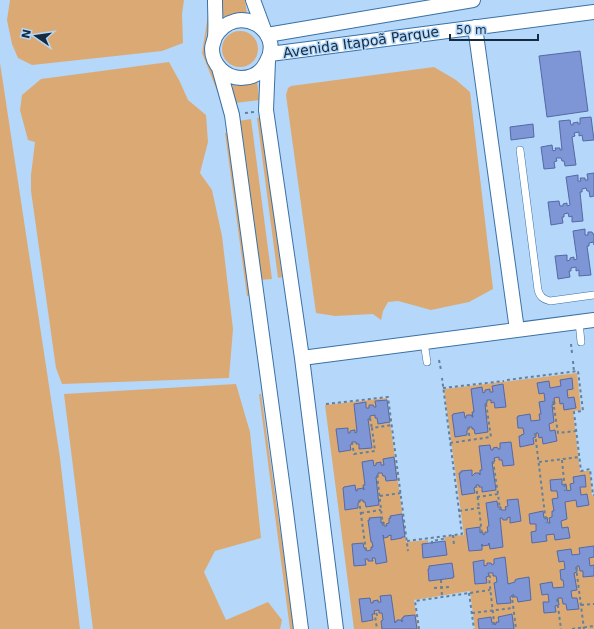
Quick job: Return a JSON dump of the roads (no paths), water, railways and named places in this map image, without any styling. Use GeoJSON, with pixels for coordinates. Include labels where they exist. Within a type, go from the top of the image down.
{"type":"FeatureCollection","features":[{"type":"Feature","properties":{"kind":"street"},"geometry":{"type":"LineString","coordinates":[[215,0],[215,37],[212,50],[219,68],[232,115],[301,629]]}},
{"type":"Feature","properties":{"kind":"street"},"geometry":{"type":"LineString","coordinates":[[253,0],[270,41],[271,48],[269,57],[266,110],[302,358],[335,628]]}},
{"type":"Feature","properties":{"kind":"street","name":"Avenida Itapoã Parque"},"geometry":{"type":"LineString","coordinates":[[265,32],[473,0]]}},
{"type":"Feature","properties":{"kind":"street","name":"Avenida Itapoã Parque"},"geometry":{"type":"LineString","coordinates":[[269,57],[475,27],[594,12]]}},
{"type":"Feature","properties":{"kind":"street"},"geometry":{"type":"LineString","coordinates":[[215,37],[222,27],[228,23],[240,19],[253,22],[265,32]]}},
{"type":"Feature","properties":{"kind":"street"},"geometry":{"type":"LineString","coordinates":[[475,27],[517,330]]}},
{"type":"Feature","properties":{"kind":"street"},"geometry":{"type":"LineString","coordinates":[[219,68],[230,76],[236,78],[249,77],[260,71],[269,57]]}},
{"type":"Feature","properties":{"kind":"street"},"geometry":{"type":"LineString","coordinates":[[302,358],[594,320]]}},
{"type":"Feature","properties":{"kind":"street"},"geometry":{"type":"LineString","coordinates":[[299,609],[305,616],[308,629]]}},
{"type":"Feature","properties":{"kind":"lane"},"geometry":{"type":"LineString","coordinates":[[520,150],[538,290],[540,295],[544,299],[550,301],[594,295]]}},
{"type":"Feature","properties":{"kind":"lane"},"geometry":{"type":"LineString","coordinates":[[579,322],[581,342]]}},
{"type":"Feature","properties":{"kind":"lane"},"geometry":{"type":"LineString","coordinates":[[424,342],[427,362]]}}]}
